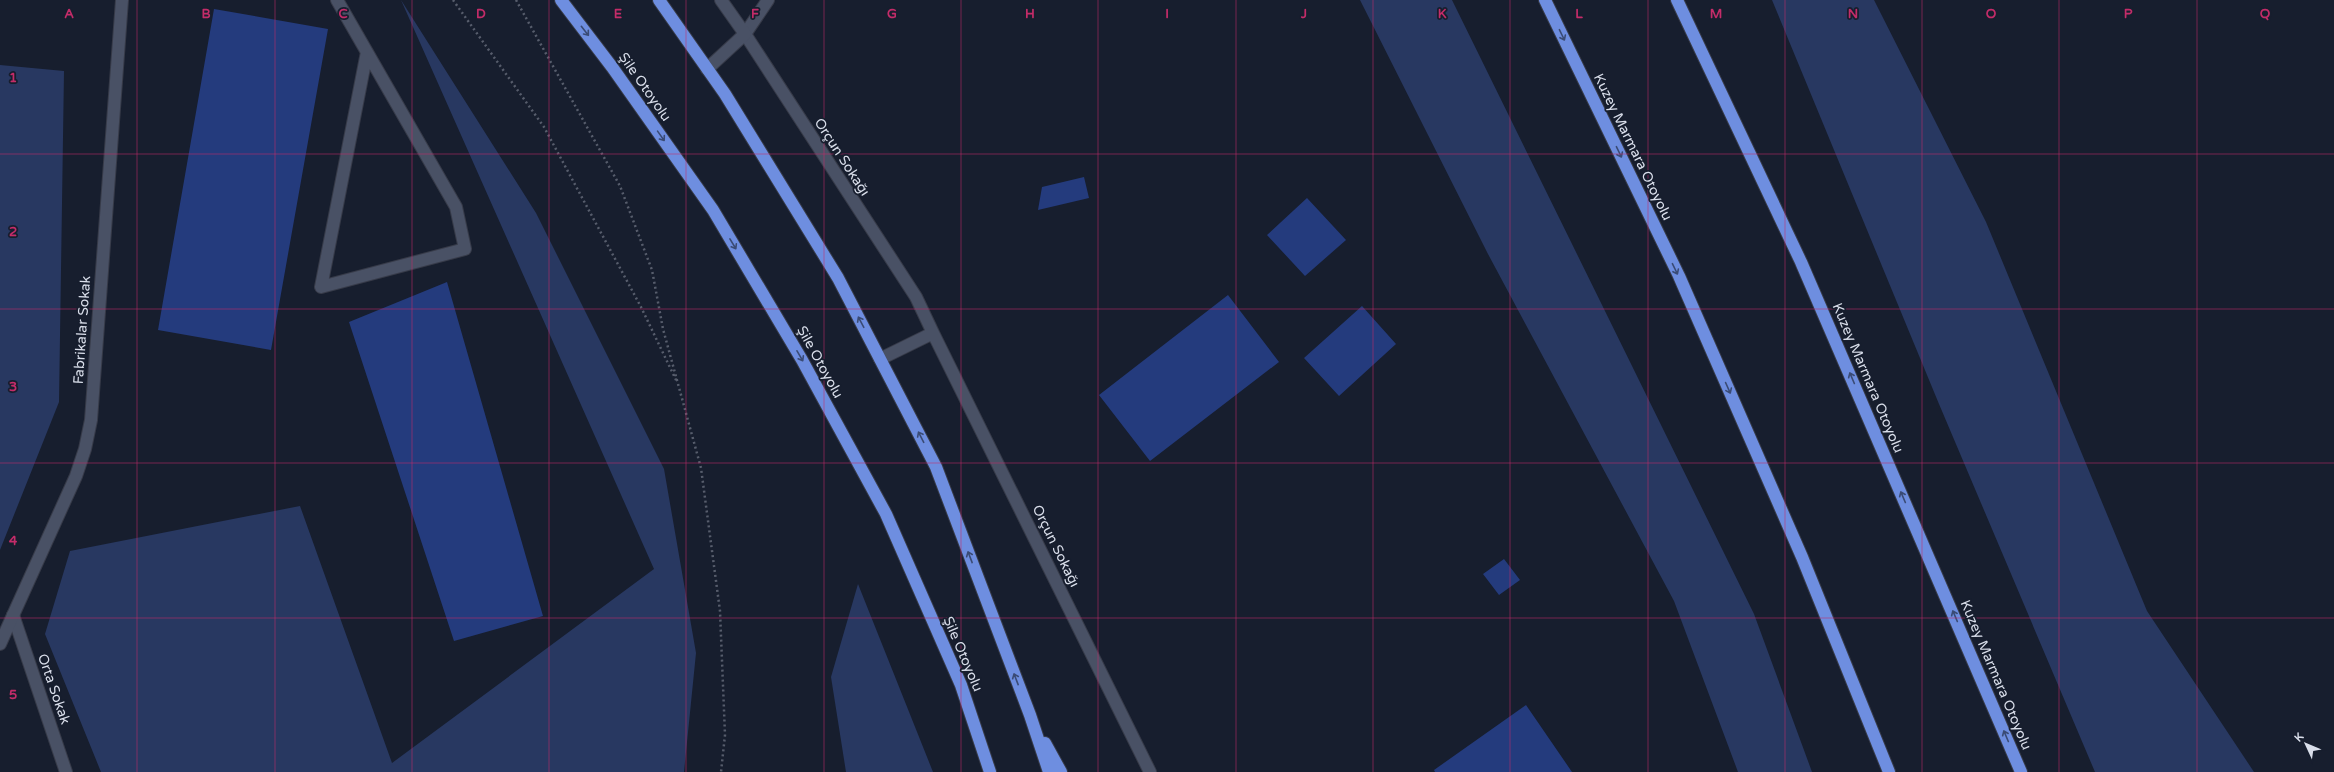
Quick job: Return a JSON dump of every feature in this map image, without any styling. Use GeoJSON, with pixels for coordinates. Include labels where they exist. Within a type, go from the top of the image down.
{"type":"FeatureCollection","features":[{"type":"Feature","properties":{"kind":"highway","name":"Şile Otoyolu"},"geometry":{"type":"LineString","coordinates":[[561,0],[612,67],[713,210],[802,360],[886,514],[961,685],[990,772]]}},
{"type":"Feature","properties":{"kind":"highway"},"geometry":{"type":"LineString","coordinates":[[659,0],[725,94],[838,278],[936,467],[1030,716],[1049,772]]}},
{"type":"Feature","properties":{"kind":"highway","name":"Kuzey Marmara Otoyolu"},"geometry":{"type":"LineString","coordinates":[[1546,0],[1682,283],[1802,557],[1888,772]]}},
{"type":"Feature","properties":{"kind":"highway","name":"Kuzey Marmara Otoyolu"},"geometry":{"type":"LineString","coordinates":[[1677,0],[1801,262],[2021,772]]}},
{"type":"Feature","properties":{"kind":"highway"},"geometry":{"type":"LineString","coordinates":[[1030,716],[1061,772]]}},
{"type":"Feature","properties":{"kind":"street","name":"Fabrikalar Sokak"},"geometry":{"type":"LineString","coordinates":[[0,644],[76,476],[91,420],[122,0]]}},
{"type":"Feature","properties":{"kind":"street"},"geometry":{"type":"LineString","coordinates":[[337,0],[367,52],[456,207],[465,249],[321,287],[367,52]]}},
{"type":"Feature","properties":{"kind":"street","name":"Orçun Sokağı"},"geometry":{"type":"LineString","coordinates":[[721,0],[916,297],[1150,772]]}},
{"type":"Feature","properties":{"kind":"street"},"geometry":{"type":"LineString","coordinates":[[707,69],[744,34],[768,0]]}},
{"type":"Feature","properties":{"kind":"street"},"geometry":{"type":"LineString","coordinates":[[880,359],[933,333]]}},
{"type":"Feature","properties":{"kind":"street","name":"Orta Sokak"},"geometry":{"type":"LineString","coordinates":[[13,615],[66,772]]}},
{"type":"Feature","properties":{"kind":"path"},"geometry":{"type":"LineString","coordinates":[[453,0],[544,127],[642,307],[679,388]]}},
{"type":"Feature","properties":{"kind":"path"},"geometry":{"type":"LineString","coordinates":[[516,0],[620,186],[652,270],[663,329],[701,468],[720,611],[725,734],[721,772]]}},
{"type":"Feature","properties":{"kind":"shaded area"},"geometry":{"type":"Polygon","coordinates":[[[401,0],[536,213],[664,469],[696,653],[684,772],[101,772],[45,634],[70,551],[300,506],[392,763],[654,569],[401,0]]]}},
{"type":"Feature","properties":{"kind":"shaded area"},"geometry":{"type":"Polygon","coordinates":[[[1360,0],[1452,0],[1754,614],[1812,772],[1738,772],[1674,601],[1488,254],[1360,0]]]}},
{"type":"Feature","properties":{"kind":"shaded area"},"geometry":{"type":"Polygon","coordinates":[[[1772,0],[1874,0],[1986,222],[2147,611],[2254,772],[2095,772],[1939,404],[1772,0]]]}},
{"type":"Feature","properties":{"kind":"shaded area"},"geometry":{"type":"Polygon","coordinates":[[[0,65],[64,71],[59,402],[0,550],[0,65]]]}},
{"type":"Feature","properties":{"kind":"shaded area"},"geometry":{"type":"Polygon","coordinates":[[[858,584],[933,772],[846,772],[831,677],[858,584]]]}},
{"type":"Feature","properties":{"kind":"building"},"geometry":{"type":"Polygon","coordinates":[[[214,9],[328,29],[271,350],[158,330],[214,9]]]}},
{"type":"Feature","properties":{"kind":"building"},"geometry":{"type":"Polygon","coordinates":[[[1084,177],[1089,198],[1038,210],[1042,187],[1084,177]]]}},
{"type":"Feature","properties":{"kind":"building"},"geometry":{"type":"Polygon","coordinates":[[[1307,198],[1346,240],[1305,276],[1267,235],[1307,198]]]}},
{"type":"Feature","properties":{"kind":"building"},"geometry":{"type":"Polygon","coordinates":[[[447,282],[543,616],[454,641],[349,322],[447,282]]]}},
{"type":"Feature","properties":{"kind":"building"},"geometry":{"type":"Polygon","coordinates":[[[1228,295],[1279,362],[1150,461],[1099,395],[1228,295]]]}},
{"type":"Feature","properties":{"kind":"building"},"geometry":{"type":"Polygon","coordinates":[[[1362,306],[1396,344],[1339,396],[1304,358],[1362,306]]]}},
{"type":"Feature","properties":{"kind":"building"},"geometry":{"type":"Polygon","coordinates":[[[1504,559],[1520,580],[1499,595],[1483,574],[1504,559]]]}},
{"type":"Feature","properties":{"kind":"building"},"geometry":{"type":"Polygon","coordinates":[[[1526,705],[1572,772],[1435,772],[1434,770],[1526,705]]]}}]}
